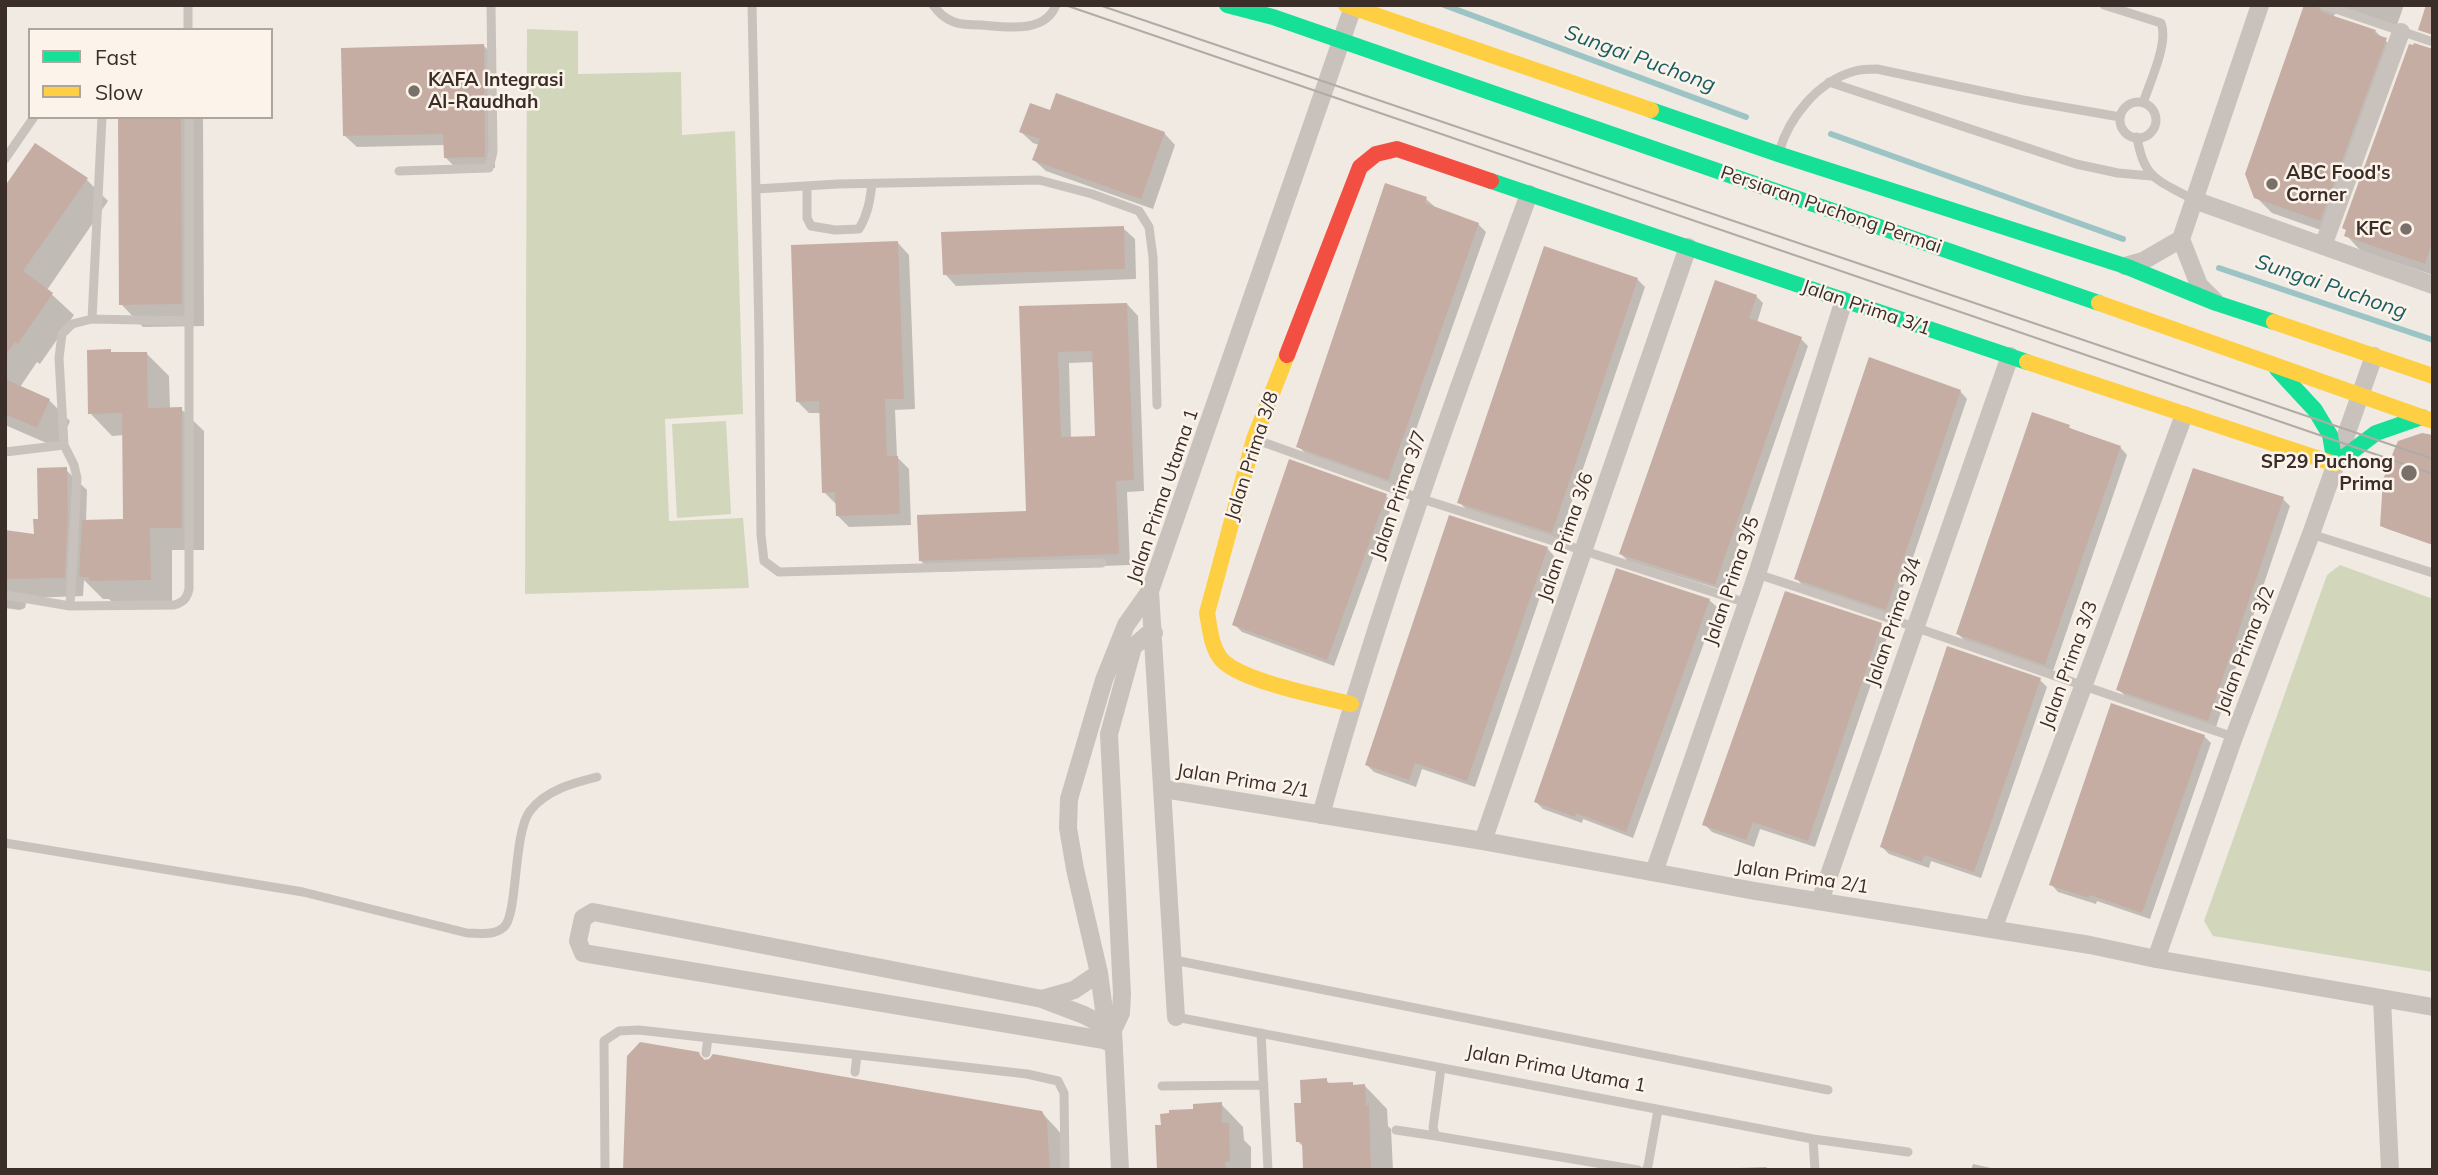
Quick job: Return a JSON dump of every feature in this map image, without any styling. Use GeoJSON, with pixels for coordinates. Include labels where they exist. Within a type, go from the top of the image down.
{"type":"FeatureCollection","features":[{"type":"Feature","properties":{"kind":"main road","name":"Persiaran Puchong Permai"},"geometry":{"type":"LineString","coordinates":[[1227,5],[1774,171],[2125,267],[2217,303],[2433,376]]}},
{"type":"Feature","properties":{"kind":"main road","name":"Persiaran Puchong Permai"},"geometry":{"type":"LineString","coordinates":[[1350,6],[2274,366],[2427,419]]}},
{"type":"Feature","properties":{"kind":"main road","name":"Jalan Prima 3/1"},"geometry":{"type":"LineString","coordinates":[[1397,149],[2335,464]]}},
{"type":"Feature","properties":{"kind":"main road","name":"Jalan Prima 3/8"},"geometry":{"type":"LineString","coordinates":[[1352,704],[1261,680],[1223,662],[1213,642],[1207,613],[1254,439],[1360,167],[1376,154],[1397,149]]}},
{"type":"Feature","properties":{"kind":"main road"},"geometry":{"type":"LineString","coordinates":[[2274,366],[2315,410],[2330,435],[2335,464],[2375,433],[2427,419]]}},
{"type":"Feature","properties":{"kind":"street"},"geometry":{"type":"LineString","coordinates":[[2217,303],[2199,285],[2181,239],[2260,5]]}},
{"type":"Feature","properties":{"kind":"street","name":"Jalan Prima Utama 1"},"geometry":{"type":"LineString","coordinates":[[1176,1017],[1150,591],[1342,42],[1350,6]]}},
{"type":"Feature","properties":{"kind":"street"},"geometry":{"type":"LineString","coordinates":[[2323,246],[2401,32]]}},
{"type":"Feature","properties":{"kind":"street","name":"Jalan Prima 3/7"},"geometry":{"type":"LineString","coordinates":[[1321,815],[1352,704],[1419,498],[1529,194]]}},
{"type":"Feature","properties":{"kind":"street"},"geometry":{"type":"LineString","coordinates":[[2194,200],[2433,285]]}},
{"type":"Feature","properties":{"kind":"street"},"geometry":{"type":"LineString","coordinates":[[2125,267],[2143,261],[2181,239]]}},
{"type":"Feature","properties":{"kind":"street","name":"Jalan Prima 3/6"},"geometry":{"type":"LineString","coordinates":[[1483,841],[1688,247]]}},
{"type":"Feature","properties":{"kind":"street","name":"Jalan Prima 3/5"},"geometry":{"type":"LineString","coordinates":[[1654,872],[1757,574],[1844,300]]}},
{"type":"Feature","properties":{"kind":"street","name":"Jalan Prima 3/4"},"geometry":{"type":"LineString","coordinates":[[1820,901],[2010,356]]}},
{"type":"Feature","properties":{"kind":"street","name":"Jalan Prima 3/2"},"geometry":{"type":"LineString","coordinates":[[2156,959],[2234,737],[2311,534],[2374,356]]}},
{"type":"Feature","properties":{"kind":"street","name":"Jalan Prima 3/3"},"geometry":{"type":"LineString","coordinates":[[1993,929],[2184,415]]}},
{"type":"Feature","properties":{"kind":"street"},"geometry":{"type":"LineString","coordinates":[[1120,1170],[1114,1037],[1104,1010],[1099,973],[1075,869],[1069,828],[1069,799],[1104,680],[1126,625],[1150,591]]}},
{"type":"Feature","properties":{"kind":"street"},"geometry":{"type":"LineString","coordinates":[[1114,1037],[1121,1013],[1122,994],[1109,734],[1133,647],[1147,635],[1154,633]]}},
{"type":"Feature","properties":{"kind":"street","name":"Jalan Prima 2/1"},"geometry":{"type":"LineString","coordinates":[[1164,789],[1483,841],[2433,1007]]}},
{"type":"Feature","properties":{"kind":"street"},"geometry":{"type":"LineString","coordinates":[[593,912],[1042,999],[1084,1015],[1114,1037],[1104,1040],[583,953],[579,941],[583,918],[593,912]]}},
{"type":"Feature","properties":{"kind":"street"},"geometry":{"type":"LineString","coordinates":[[1042,999],[1074,990],[1099,973]]}},
{"type":"Feature","properties":{"kind":"street"},"geometry":{"type":"LineString","coordinates":[[2382,999],[2390,1170]]}},
{"type":"Feature","properties":{"kind":"lane"},"geometry":{"type":"LineString","coordinates":[[188,5],[188,28]]}},
{"type":"Feature","properties":{"kind":"lane"},"geometry":{"type":"LineString","coordinates":[[398,172],[489,168],[493,152],[491,5]]}},
{"type":"Feature","properties":{"kind":"lane"},"geometry":{"type":"LineString","coordinates":[[752,5],[761,535],[764,561],[779,572],[1102,563]]}},
{"type":"Feature","properties":{"kind":"lane"},"geometry":{"type":"LineString","coordinates":[[933,5],[942,16],[957,24],[1020,28],[1040,22],[1053,12],[1056,5]]}},
{"type":"Feature","properties":{"kind":"lane"},"geometry":{"type":"LineString","coordinates":[[2104,5],[2161,23],[2164,30],[2162,45],[2143,103]]}},
{"type":"Feature","properties":{"kind":"lane"},"geometry":{"type":"LineString","coordinates":[[2325,5],[2433,42]]}},
{"type":"Feature","properties":{"kind":"lane"},"geometry":{"type":"LineString","coordinates":[[1774,171],[1783,138],[1794,119],[1829,82],[1856,71],[1877,69],[2120,117]]}},
{"type":"Feature","properties":{"kind":"lane"},"geometry":{"type":"LineString","coordinates":[[1829,82],[2076,164],[2118,173],[2151,176],[2194,200]]}},
{"type":"Feature","properties":{"kind":"lane"},"geometry":{"type":"LineString","coordinates":[[2143,103],[2155,115],[2154,126],[2147,134],[2131,136],[2122,128],[2120,117],[2126,106],[2143,103]]}},
{"type":"Feature","properties":{"kind":"lane"},"geometry":{"type":"LineString","coordinates":[[5,159],[33,119]]}},
{"type":"Feature","properties":{"kind":"lane"},"geometry":{"type":"LineString","coordinates":[[92,319],[102,119]]}},
{"type":"Feature","properties":{"kind":"lane"},"geometry":{"type":"LineString","coordinates":[[5,596],[71,606],[174,605],[187,597],[188,119]]}},
{"type":"Feature","properties":{"kind":"lane"},"geometry":{"type":"LineString","coordinates":[[2137,137],[2140,157],[2151,176]]}},
{"type":"Feature","properties":{"kind":"lane"},"geometry":{"type":"LineString","coordinates":[[756,189],[1039,180],[1092,194],[1139,211],[1149,227],[1153,257],[1157,405]]}},
{"type":"Feature","properties":{"kind":"lane"},"geometry":{"type":"LineString","coordinates":[[807,186],[807,218],[811,226],[835,230],[859,229],[870,202],[872,184]]}},
{"type":"Feature","properties":{"kind":"lane"},"geometry":{"type":"LineString","coordinates":[[71,606],[77,478],[64,445],[59,358],[62,334],[72,324],[92,319],[189,321]]}},
{"type":"Feature","properties":{"kind":"lane"},"geometry":{"type":"LineString","coordinates":[[1254,439],[1419,498],[1747,603]]}},
{"type":"Feature","properties":{"kind":"lane"},"geometry":{"type":"LineString","coordinates":[[5,452],[64,445]]}},
{"type":"Feature","properties":{"kind":"lane"},"geometry":{"type":"LineString","coordinates":[[2311,534],[2433,573]]}},
{"type":"Feature","properties":{"kind":"lane"},"geometry":{"type":"LineString","coordinates":[[1757,574],[1915,625],[2083,687],[2234,737]]}},
{"type":"Feature","properties":{"kind":"lane"},"geometry":{"type":"LineString","coordinates":[[5,843],[303,892],[467,933],[490,934],[504,927],[510,919],[516,861],[528,813],[543,798],[570,784],[597,777]]}},
{"type":"Feature","properties":{"kind":"lane"},"geometry":{"type":"LineString","coordinates":[[1174,960],[1828,1090]]}},
{"type":"Feature","properties":{"kind":"lane","name":"Jalan Prima Utama 1"},"geometry":{"type":"LineString","coordinates":[[1176,1017],[1812,1139],[1908,1152]]}},
{"type":"Feature","properties":{"kind":"lane"},"geometry":{"type":"LineString","coordinates":[[605,1170],[604,1041],[619,1031],[639,1030],[1027,1074],[1058,1081],[1064,1093],[1065,1170]]}},
{"type":"Feature","properties":{"kind":"lane"},"geometry":{"type":"LineString","coordinates":[[1261,1033],[1268,1170]]}},
{"type":"Feature","properties":{"kind":"lane"},"geometry":{"type":"LineString","coordinates":[[706,1053],[708,1038]]}},
{"type":"Feature","properties":{"kind":"lane"},"geometry":{"type":"LineString","coordinates":[[855,1072],[857,1055]]}},
{"type":"Feature","properties":{"kind":"lane"},"geometry":{"type":"LineString","coordinates":[[1436,1136],[1433,1128],[1441,1068]]}},
{"type":"Feature","properties":{"kind":"lane"},"geometry":{"type":"LineString","coordinates":[[1162,1086],[1264,1085]]}},
{"type":"Feature","properties":{"kind":"lane"},"geometry":{"type":"LineString","coordinates":[[1646,1170],[1658,1110]]}},
{"type":"Feature","properties":{"kind":"lane"},"geometry":{"type":"LineString","coordinates":[[1396,1130],[1638,1170]]}},
{"type":"Feature","properties":{"kind":"lane"},"geometry":{"type":"LineString","coordinates":[[1812,1139],[1815,1170]]}},
{"type":"Feature","properties":{"kind":"green space"},"geometry":{"type":"Polygon","coordinates":[[[527,29],[578,31],[578,74],[681,72],[682,135],[735,131],[743,414],[665,419],[669,521],[743,518],[749,588],[525,594],[527,29]]]}},
{"type":"Feature","properties":{"kind":"green space"},"geometry":{"type":"Polygon","coordinates":[[[726,421],[731,514],[677,518],[672,424],[726,421]]]}},
{"type":"Feature","properties":{"kind":"green space"},"geometry":{"type":"Polygon","coordinates":[[[2340,565],[2433,599],[2433,972],[2213,936],[2204,921],[2327,575],[2340,565]]]}},
{"type":"Feature","properties":{"kind":"building"},"geometry":{"type":"Polygon","coordinates":[[[2304,5],[2317,5],[2322,12],[2376,30],[2374,34],[2387,38],[2320,221],[2254,198],[2245,174],[2304,5]]]}},
{"type":"Feature","properties":{"kind":"building"},"geometry":{"type":"Polygon","coordinates":[[[2426,5],[2433,5],[2433,35],[2418,30],[2426,5]]]}},
{"type":"Feature","properties":{"kind":"building","name":"KAFA Integrasi Al-Raudhah"},"geometry":{"type":"Polygon","coordinates":[[[484,44],[485,157],[444,158],[443,134],[343,136],[341,48],[484,44]]]}},
{"type":"Feature","properties":{"kind":"building"},"geometry":{"type":"Polygon","coordinates":[[[2409,44],[2433,49],[2433,240],[2425,264],[2344,236],[2346,230],[2342,228],[2409,44]]]}},
{"type":"Feature","properties":{"kind":"building"},"geometry":{"type":"Polygon","coordinates":[[[1056,93],[1165,132],[1141,199],[1032,160],[1040,139],[1019,132],[1030,103],[1050,110],[1056,93]]]}},
{"type":"Feature","properties":{"kind":"building"},"geometry":{"type":"Polygon","coordinates":[[[118,119],[181,119],[182,304],[119,305],[118,119]]]}},
{"type":"Feature","properties":{"kind":"building"},"geometry":{"type":"Polygon","coordinates":[[[35,143],[88,178],[23,271],[53,293],[18,344],[15,342],[5,356],[5,186],[35,143]]]}},
{"type":"Feature","properties":{"kind":"building"},"geometry":{"type":"Polygon","coordinates":[[[1385,183],[1427,197],[1425,203],[1479,223],[1388,480],[1296,447],[1385,183]]]}},
{"type":"Feature","properties":{"kind":"building"},"geometry":{"type":"Polygon","coordinates":[[[1124,226],[1125,269],[943,275],[941,232],[1124,226]]]}},
{"type":"Feature","properties":{"kind":"building"},"geometry":{"type":"Polygon","coordinates":[[[898,241],[904,399],[885,399],[887,456],[898,456],[900,514],[836,516],[835,492],[822,493],[819,401],[796,402],[791,245],[898,241]]]}},
{"type":"Feature","properties":{"kind":"building"},"geometry":{"type":"Polygon","coordinates":[[[1544,246],[1638,278],[1552,533],[1457,503],[1544,246]]]}},
{"type":"Feature","properties":{"kind":"building"},"geometry":{"type":"Polygon","coordinates":[[[1715,280],[1757,295],[1749,318],[1802,337],[1715,585],[1619,554],[1715,280]]]}},
{"type":"Feature","properties":{"kind":"building"},"geometry":{"type":"Polygon","coordinates":[[[1127,303],[1134,480],[1116,481],[1119,554],[919,561],[917,515],[1026,511],[1019,306],[1127,303]],[[1092,351],[1058,352],[1061,437],[1095,436],[1092,351]]]}},
{"type":"Feature","properties":{"kind":"building"},"geometry":{"type":"Polygon","coordinates":[[[111,349],[111,352],[147,352],[148,408],[182,407],[182,528],[150,528],[151,580],[89,581],[89,577],[79,577],[82,520],[123,519],[122,413],[88,414],[87,350],[111,349]]]}},
{"type":"Feature","properties":{"kind":"building"},"geometry":{"type":"Polygon","coordinates":[[[1869,357],[1961,390],[1886,610],[1794,579],[1869,357]]]}},
{"type":"Feature","properties":{"kind":"building"},"geometry":{"type":"Polygon","coordinates":[[[5,379],[50,399],[37,428],[5,414],[5,379]]]}},
{"type":"Feature","properties":{"kind":"building"},"geometry":{"type":"Polygon","coordinates":[[[2032,412],[2121,446],[2045,665],[1956,634],[2032,412]]]}},
{"type":"Feature","properties":{"kind":"building","name":"SP29 Puchong Prima"},"geometry":{"type":"Polygon","coordinates":[[[2422,433],[2433,435],[2433,545],[2380,526],[2383,480],[2398,441],[2422,433]]]}},
{"type":"Feature","properties":{"kind":"building"},"geometry":{"type":"Polygon","coordinates":[[[1289,459],[1387,494],[1327,660],[1232,625],[1289,459]]]}},
{"type":"Feature","properties":{"kind":"building"},"geometry":{"type":"Polygon","coordinates":[[[67,467],[65,578],[5,579],[5,530],[34,534],[33,519],[38,519],[37,468],[67,467]]]}},
{"type":"Feature","properties":{"kind":"building"},"geometry":{"type":"Polygon","coordinates":[[[2193,468],[2284,497],[2208,721],[2116,690],[2193,468]]]}},
{"type":"Feature","properties":{"kind":"building"},"geometry":{"type":"Polygon","coordinates":[[[1449,515],[1548,547],[1467,781],[1415,763],[1409,780],[1365,765],[1449,515]]]}},
{"type":"Feature","properties":{"kind":"building"},"geometry":{"type":"Polygon","coordinates":[[[1616,568],[1710,599],[1626,832],[1576,813],[1575,817],[1534,802],[1616,568]]]}},
{"type":"Feature","properties":{"kind":"building"},"geometry":{"type":"Polygon","coordinates":[[[1785,591],[1882,623],[1808,841],[1753,822],[1746,840],[1702,825],[1785,591]]]}},
{"type":"Feature","properties":{"kind":"building"},"geometry":{"type":"Polygon","coordinates":[[[1947,646],[2041,678],[1974,872],[1924,855],[1922,862],[1880,847],[1947,646]]]}},
{"type":"Feature","properties":{"kind":"building"},"geometry":{"type":"Polygon","coordinates":[[[2111,703],[2205,735],[2142,913],[2090,895],[2089,898],[2049,885],[2111,703]]]}},
{"type":"Feature","properties":{"kind":"building"},"geometry":{"type":"Polygon","coordinates":[[[640,1042],[699,1052],[704,1060],[713,1054],[1042,1111],[1047,1121],[1050,1170],[623,1170],[627,1056],[640,1042]]]}},
{"type":"Feature","properties":{"kind":"building"},"geometry":{"type":"Polygon","coordinates":[[[1327,1078],[1327,1083],[1365,1084],[1366,1105],[1369,1105],[1371,1170],[1303,1170],[1302,1142],[1296,1142],[1294,1103],[1301,1103],[1300,1080],[1327,1078]]]}},
{"type":"Feature","properties":{"kind":"building"},"geometry":{"type":"Polygon","coordinates":[[[1222,1102],[1222,1123],[1229,1123],[1230,1161],[1225,1162],[1226,1170],[1157,1170],[1155,1125],[1161,1125],[1160,1114],[1169,1113],[1169,1110],[1193,1109],[1193,1104],[1222,1102]]]}},
{"type":"Feature","properties":{"kind":"waterway","name":"Sungai Puchong"},"geometry":{"type":"LineString","coordinates":[[1444,5],[1746,117]]}},
{"type":"Feature","properties":{"kind":"waterway","name":"Sungai Puchong"},"geometry":{"type":"LineString","coordinates":[[1831,134],[2123,239]]}},
{"type":"Feature","properties":{"kind":"waterway","name":"Sungai Puchong"},"geometry":{"type":"LineString","coordinates":[[2219,268],[2433,340]]}},
{"type":"Feature","properties":{"kind":"tram line"},"geometry":{"type":"LineString","coordinates":[[1065,5],[2433,474]]}},
{"type":"Feature","properties":{"kind":"tram line"},"geometry":{"type":"LineString","coordinates":[[1099,5],[2433,459]]}},
{"type":"Feature","properties":{"kind":"traffic: fast"},"geometry":{"type":"LineString","coordinates":[[1227,5],[1273,17],[2099,303]]}},
{"type":"Feature","properties":{"kind":"traffic: fast"},"geometry":{"type":"LineString","coordinates":[[1651,110],[2125,266],[2216,303],[2274,322]]}},
{"type":"Feature","properties":{"kind":"traffic: fast"},"geometry":{"type":"LineString","coordinates":[[1491,181],[2027,362]]}},
{"type":"Feature","properties":{"kind":"traffic: fast"},"geometry":{"type":"LineString","coordinates":[[2277,369],[2315,410],[2330,435],[2335,464]]}},
{"type":"Feature","properties":{"kind":"traffic: fast"},"geometry":{"type":"LineString","coordinates":[[2335,464],[2376,433],[2422,417]]}},
{"type":"Feature","properties":{"kind":"traffic: slow"},"geometry":{"type":"LineString","coordinates":[[1346,5],[1651,110]]}},
{"type":"Feature","properties":{"kind":"traffic: slow"},"geometry":{"type":"LineString","coordinates":[[2099,303],[2433,421]]}},
{"type":"Feature","properties":{"kind":"traffic: slow"},"geometry":{"type":"LineString","coordinates":[[2274,322],[2433,376]]}},
{"type":"Feature","properties":{"kind":"traffic: slow"},"geometry":{"type":"LineString","coordinates":[[1287,355],[1254,439],[1207,613],[1210,631],[1218,655],[1232,668],[1283,687],[1351,704]]}},
{"type":"Feature","properties":{"kind":"traffic: slow"},"geometry":{"type":"LineString","coordinates":[[2027,362],[2335,464]]}},
{"type":"Feature","properties":{"kind":"traffic: jam"},"geometry":{"type":"LineString","coordinates":[[1287,355],[1360,167],[1376,154],[1397,149],[1491,181]]}},
{"type":"Feature","properties":{"kind":"place","name":"KAFA Integrasi Al-Raudhah"},"geometry":{"type":"Point","coordinates":[414,91]}},
{"type":"Feature","properties":{"kind":"place","name":"ABC Food's Corner"},"geometry":{"type":"Point","coordinates":[2272,184]}},
{"type":"Feature","properties":{"kind":"place","name":"KFC"},"geometry":{"type":"Point","coordinates":[2406,229]}},
{"type":"Feature","properties":{"kind":"place","name":"SP29 Puchong Prima"},"geometry":{"type":"Point","coordinates":[2409,473]}}]}
